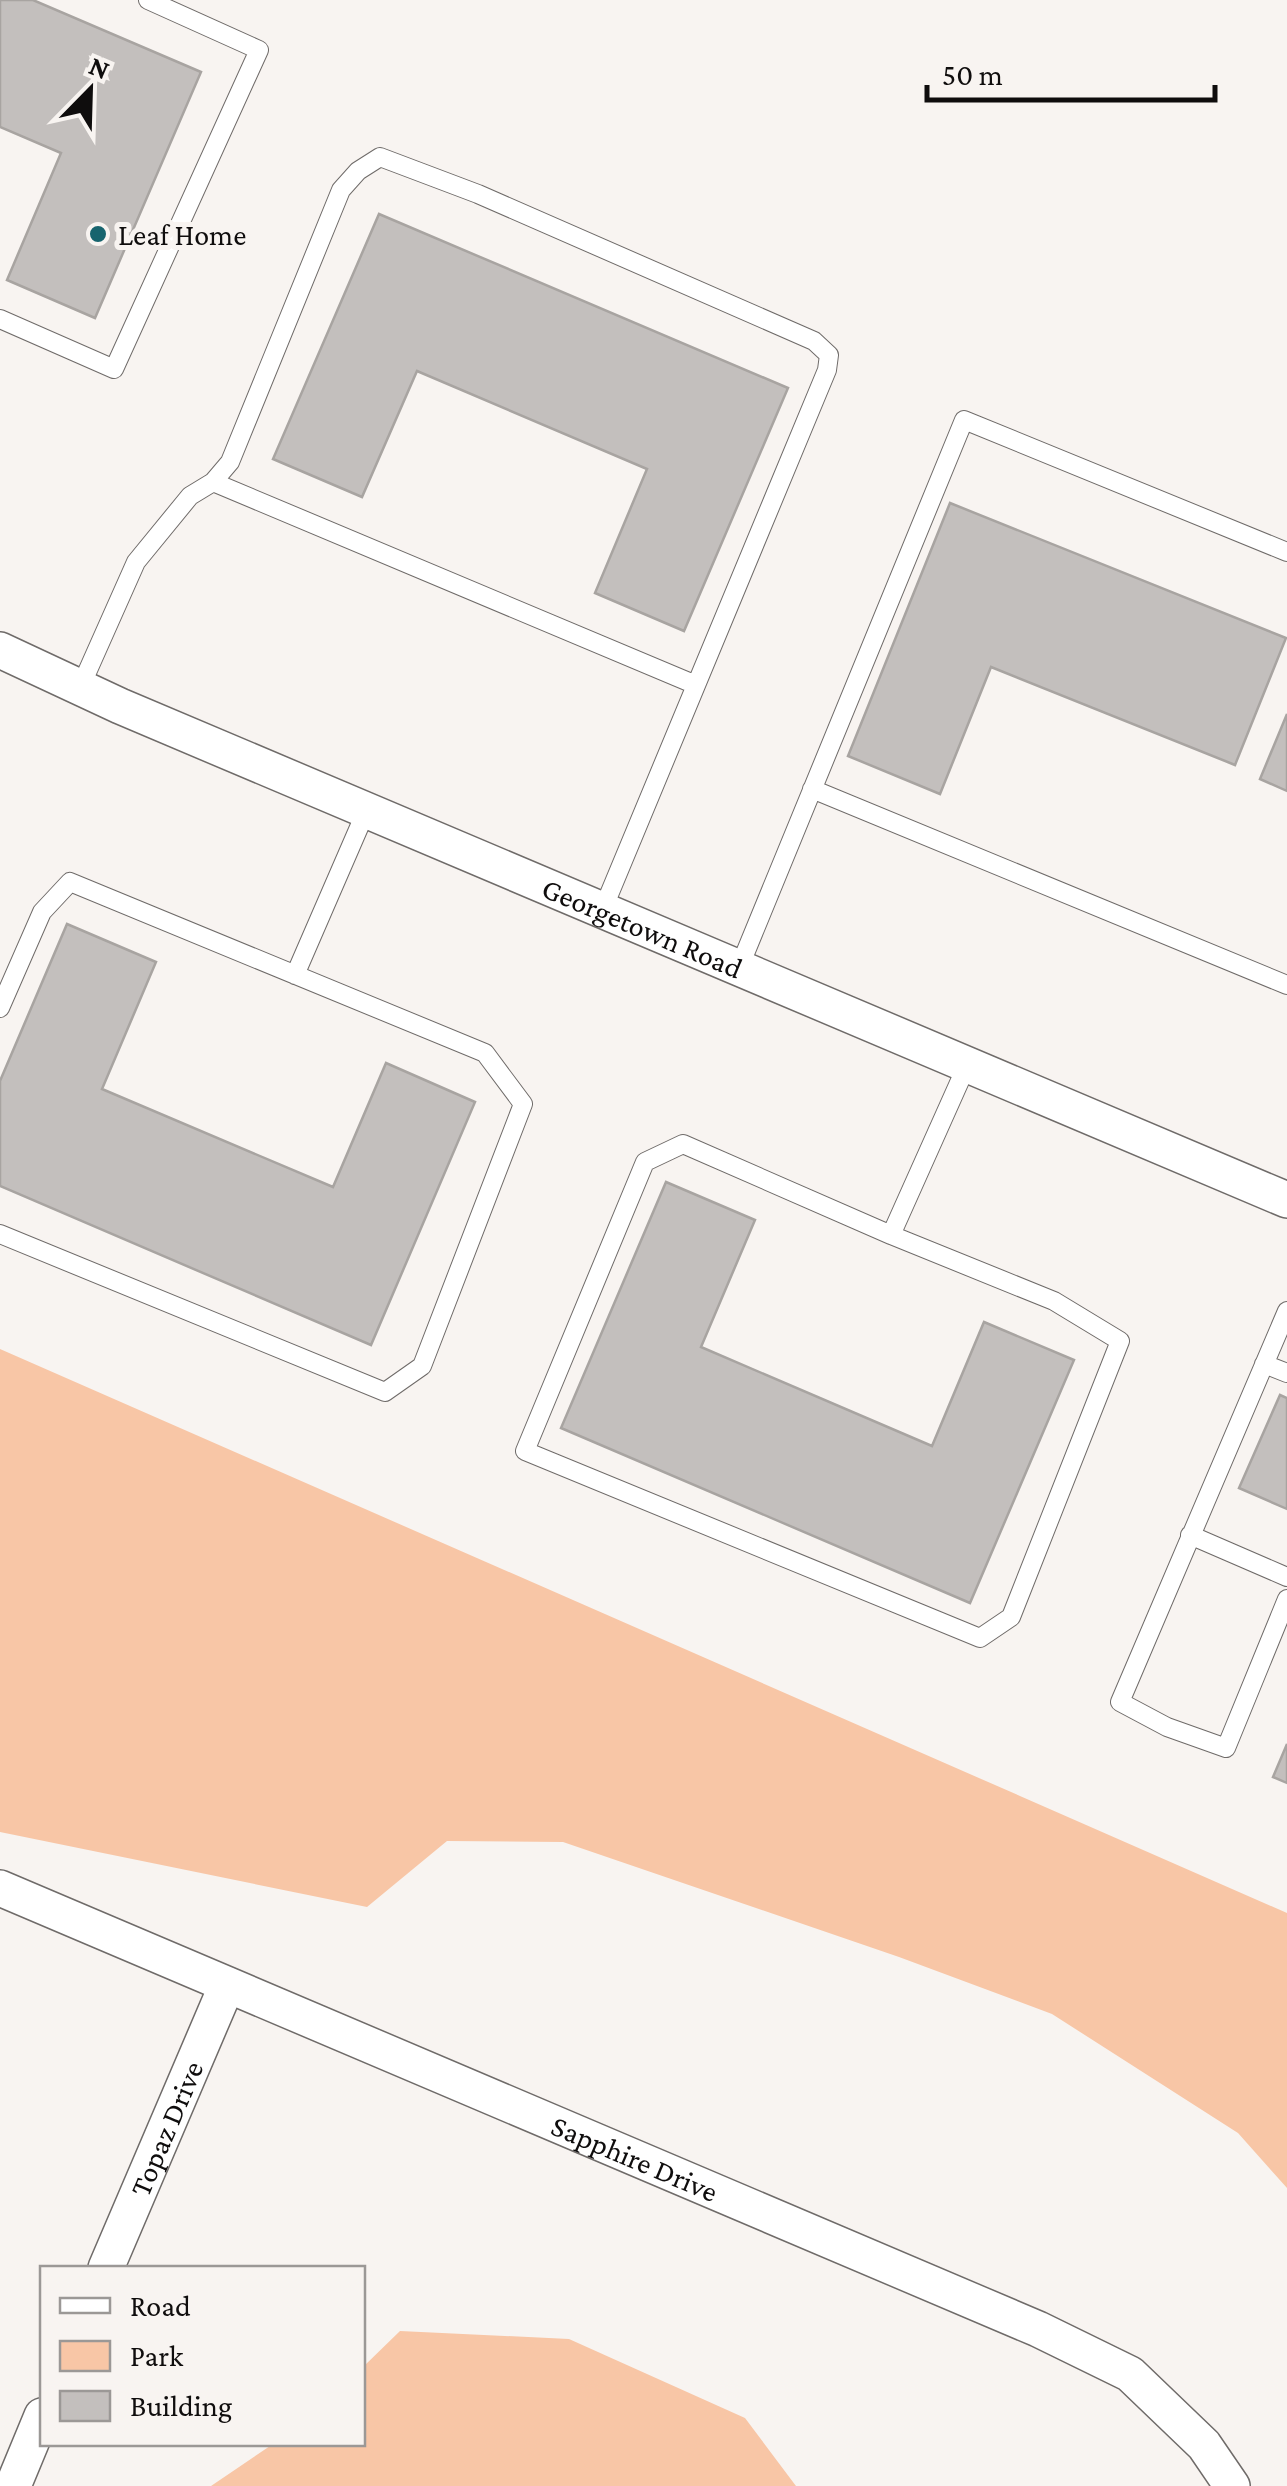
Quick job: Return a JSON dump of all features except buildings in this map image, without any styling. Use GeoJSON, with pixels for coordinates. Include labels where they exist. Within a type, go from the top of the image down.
{"type":"FeatureCollection","features":[{"type":"Feature","properties":{"kind":"street","name":"Georgetown Road"},"geometry":{"type":"LineString","coordinates":[[0,650],[80,688],[1287,1200]]}},
{"type":"Feature","properties":{"kind":"street","name":"Sapphire Drive"},"geometry":{"type":"LineString","coordinates":[[0,1888],[1038,2328],[1130,2374],[1204,2444],[1232,2486]]}},
{"type":"Feature","properties":{"kind":"street","name":"Topaz Drive"},"geometry":{"type":"LineString","coordinates":[[107,2266],[226,1985]]}},
{"type":"Feature","properties":{"kind":"street"},"geometry":{"type":"LineString","coordinates":[[13,2486],[40,2421]]}},
{"type":"Feature","properties":{"kind":"lane"},"geometry":{"type":"LineString","coordinates":[[0,319],[114,370],[259,50],[148,0]]}},
{"type":"Feature","properties":{"kind":"lane"},"geometry":{"type":"LineString","coordinates":[[80,688],[136,562],[190,496],[213,482],[230,462],[341,190],[358,171],[380,157],[478,194],[814,341],[829,355],[827,370],[603,909]]}},
{"type":"Feature","properties":{"kind":"lane"},"geometry":{"type":"LineString","coordinates":[[739,968],[964,420],[1287,552]]}},
{"type":"Feature","properties":{"kind":"lane"},"geometry":{"type":"LineString","coordinates":[[213,482],[696,685]]}},
{"type":"Feature","properties":{"kind":"lane"},"geometry":{"type":"LineString","coordinates":[[812,789],[1287,985]]}},
{"type":"Feature","properties":{"kind":"lane"},"geometry":{"type":"LineString","coordinates":[[295,975],[367,809]]}},
{"type":"Feature","properties":{"kind":"lane"},"geometry":{"type":"LineString","coordinates":[[0,1008],[42,912],[70,882],[484,1053],[523,1104],[422,1366],[386,1392],[0,1234]]}},
{"type":"Feature","properties":{"kind":"lane"},"geometry":{"type":"LineString","coordinates":[[891,1236],[967,1066]]}},
{"type":"Feature","properties":{"kind":"lane"},"geometry":{"type":"LineString","coordinates":[[682,1144],[891,1236],[1054,1301],[1120,1341],[1011,1618],[980,1638],[525,1451],[646,1162],[682,1144]]}},
{"type":"Feature","properties":{"kind":"lane"},"geometry":{"type":"LineString","coordinates":[[1287,1311],[1120,1702],[1167,1727],[1226,1748],[1287,1599]]}},
{"type":"Feature","properties":{"kind":"lane"},"geometry":{"type":"LineString","coordinates":[[1264,1364],[1287,1373]]}},
{"type":"Feature","properties":{"kind":"lane"},"geometry":{"type":"LineString","coordinates":[[1190,1534],[1287,1577]]}},
{"type":"Feature","properties":{"kind":"green space"},"geometry":{"type":"Polygon","coordinates":[[[0,1349],[1287,1913],[1287,2188],[1238,2133],[1052,2014],[899,1957],[563,1842],[447,1841],[367,1907],[0,1832],[0,1349]]]}},
{"type":"Feature","properties":{"kind":"green space"},"geometry":{"type":"Polygon","coordinates":[[[400,2331],[569,2339],[745,2418],[796,2486],[211,2486],[270,2446],[365,2446],[365,2365],[400,2331]]]}},
{"type":"Feature","properties":{"kind":"place","name":"Leaf Home"},"geometry":{"type":"Point","coordinates":[98,234]}}]}
